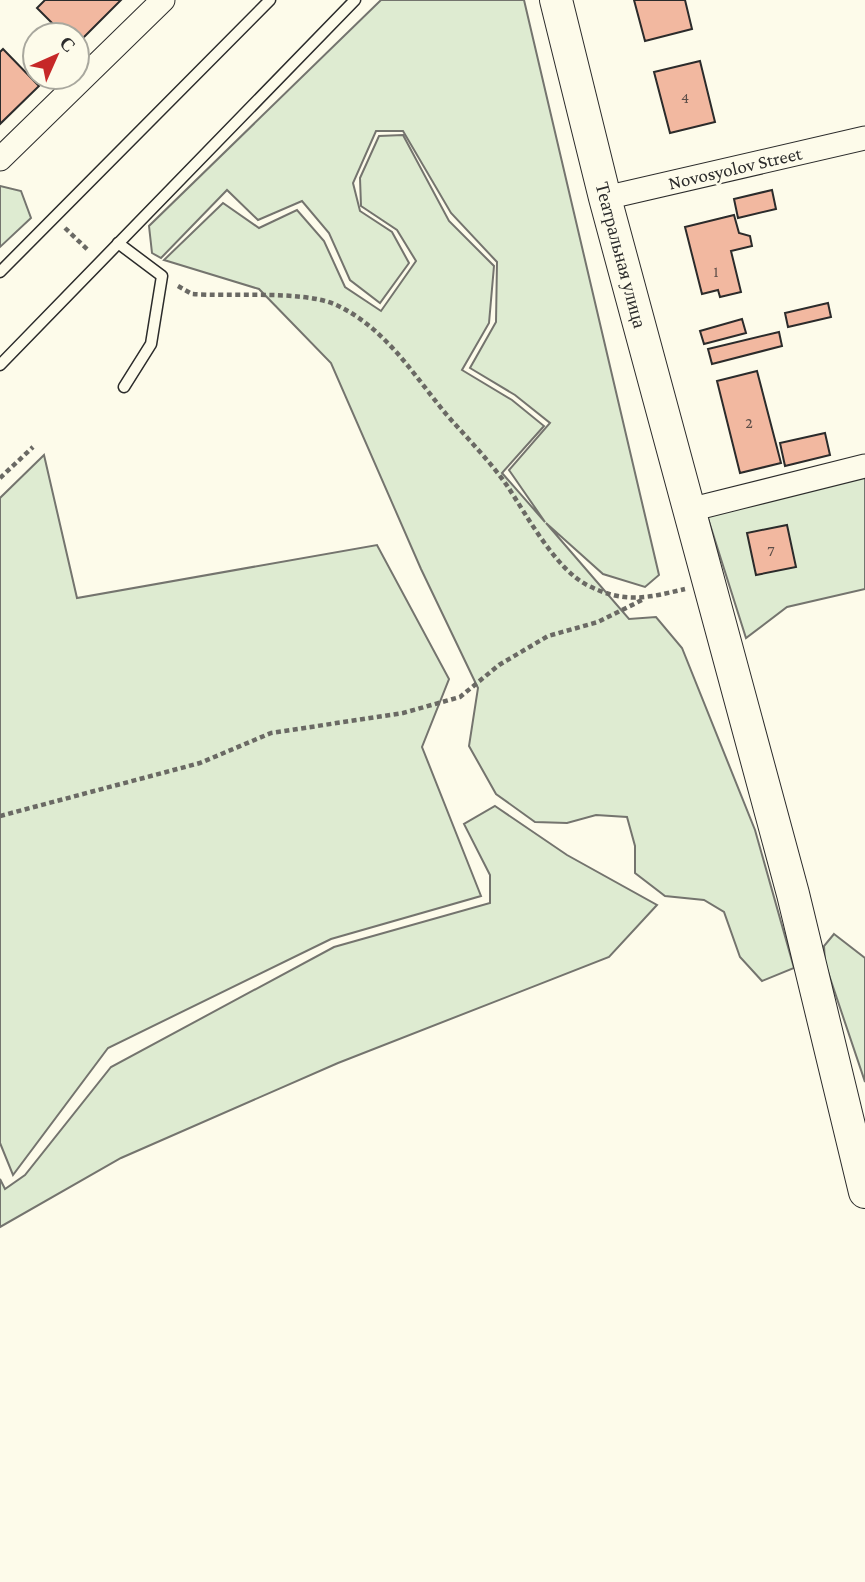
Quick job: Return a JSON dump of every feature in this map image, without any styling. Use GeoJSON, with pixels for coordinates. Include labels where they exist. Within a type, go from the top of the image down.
{"type":"FeatureCollection","features":[{"type":"Feature","properties":{"kind":"main road","name":"Театральная улица"},"geometry":{"type":"LineString","coordinates":[[556,0],[605,198],[793,894],[865,1192]]}},
{"type":"Feature","properties":{"kind":"street"},"geometry":{"type":"LineString","coordinates":[[0,159],[163,0]]}},
{"type":"Feature","properties":{"kind":"street","name":"Novosyolov Street"},"geometry":{"type":"LineString","coordinates":[[605,198],[865,138]]}},
{"type":"Feature","properties":{"kind":"street"},"geometry":{"type":"LineString","coordinates":[[689,510],[865,466]]}},
{"type":"Feature","properties":{"kind":"lane"},"geometry":{"type":"LineString","coordinates":[[0,272],[270,0]]}},
{"type":"Feature","properties":{"kind":"lane"},"geometry":{"type":"LineString","coordinates":[[0,365],[355,0]]}},
{"type":"Feature","properties":{"kind":"lane"},"geometry":{"type":"LineString","coordinates":[[118,243],[162,276],[151,344],[124,387]]}},
{"type":"Feature","properties":{"kind":"path"},"geometry":{"type":"LineString","coordinates":[[54,217],[100,262]]}},
{"type":"Feature","properties":{"kind":"path"},"geometry":{"type":"LineString","coordinates":[[162,276],[191,294],[305,297],[333,304],[369,325],[403,360],[480,452],[561,562],[585,584],[619,597],[644,599]]}},
{"type":"Feature","properties":{"kind":"path"},"geometry":{"type":"LineString","coordinates":[[0,478],[33,447]]}},
{"type":"Feature","properties":{"kind":"path"},"geometry":{"type":"LineString","coordinates":[[0,816],[200,764],[271,733],[403,713],[460,698],[499,665],[548,636],[598,622],[644,599],[709,583]]}},
{"type":"Feature","properties":{"kind":"green space"},"geometry":{"type":"Polygon","coordinates":[[[381,0],[524,0],[659,575],[645,587],[603,574],[546,523],[629,619],[656,617],[682,648],[755,830],[794,968],[762,981],[740,957],[724,912],[704,900],[665,896],[635,873],[635,846],[627,817],[596,815],[567,823],[535,822],[496,794],[469,746],[478,688],[421,569],[331,363],[259,289],[164,260],[223,203],[259,228],[297,210],[324,241],[345,287],[381,311],[416,261],[397,230],[361,206],[360,178],[379,136],[403,135],[449,221],[494,266],[489,323],[462,370],[512,400],[544,426],[502,473],[545,522],[509,470],[550,423],[515,395],[470,368],[496,322],[497,262],[451,213],[403,131],[376,131],[353,183],[360,211],[392,232],[409,263],[380,303],[350,280],[329,233],[302,201],[258,220],[227,190],[161,258],[152,253],[149,226],[381,0]]]}},
{"type":"Feature","properties":{"kind":"green space"},"geometry":{"type":"Polygon","coordinates":[[[0,186],[21,191],[31,218],[0,247],[0,186]]]}},
{"type":"Feature","properties":{"kind":"green space"},"geometry":{"type":"Polygon","coordinates":[[[44,455],[77,598],[377,545],[449,679],[422,747],[481,896],[331,939],[108,1048],[13,1175],[0,1143],[0,498],[44,455]]]}},
{"type":"Feature","properties":{"kind":"green space"},"geometry":{"type":"Polygon","coordinates":[[[865,477],[865,589],[787,607],[746,638],[707,515],[865,477]]]}},
{"type":"Feature","properties":{"kind":"green space"},"geometry":{"type":"Polygon","coordinates":[[[495,806],[567,855],[657,905],[609,957],[338,1063],[121,1158],[0,1227],[0,1179],[5,1189],[25,1175],[111,1067],[334,947],[490,903],[490,875],[464,824],[495,806]]]}},
{"type":"Feature","properties":{"kind":"green space"},"geometry":{"type":"Polygon","coordinates":[[[834,934],[865,958],[865,1082],[825,963],[824,946],[834,934]]]}},
{"type":"Feature","properties":{"kind":"building"},"geometry":{"type":"Polygon","coordinates":[[[45,0],[121,0],[91,30],[91,21],[50,21],[37,8],[45,0]]]}},
{"type":"Feature","properties":{"kind":"building"},"geometry":{"type":"Polygon","coordinates":[[[634,0],[685,0],[692,29],[645,41],[634,0]]]}},
{"type":"Feature","properties":{"kind":"building"},"geometry":{"type":"Polygon","coordinates":[[[3,49],[21,68],[21,91],[34,91],[0,124],[0,52],[3,49]]]}},
{"type":"Feature","properties":{"kind":"building"},"geometry":{"type":"Polygon","coordinates":[[[700,61],[715,122],[670,133],[654,72],[700,61]]]}},
{"type":"Feature","properties":{"kind":"building"},"geometry":{"type":"Polygon","coordinates":[[[772,190],[776,209],[738,218],[734,199],[772,190]]]}},
{"type":"Feature","properties":{"kind":"building"},"geometry":{"type":"Polygon","coordinates":[[[734,215],[739,233],[750,236],[752,246],[731,251],[741,292],[720,297],[718,290],[702,294],[685,227],[734,215]]]}},
{"type":"Feature","properties":{"kind":"building"},"geometry":{"type":"Polygon","coordinates":[[[828,303],[831,317],[788,327],[785,313],[828,303]]]}},
{"type":"Feature","properties":{"kind":"building"},"geometry":{"type":"Polygon","coordinates":[[[742,319],[746,333],[704,344],[700,331],[742,319]]]}},
{"type":"Feature","properties":{"kind":"building"},"geometry":{"type":"Polygon","coordinates":[[[779,332],[782,346],[712,364],[708,349],[779,332]]]}},
{"type":"Feature","properties":{"kind":"building"},"geometry":{"type":"Polygon","coordinates":[[[757,371],[781,463],[740,473],[717,381],[757,371]]]}},
{"type":"Feature","properties":{"kind":"building"},"geometry":{"type":"Polygon","coordinates":[[[825,433],[830,455],[785,466],[780,443],[825,433]]]}},
{"type":"Feature","properties":{"kind":"building"},"geometry":{"type":"Polygon","coordinates":[[[787,525],[796,567],[756,575],[747,533],[787,525]]]}}]}
